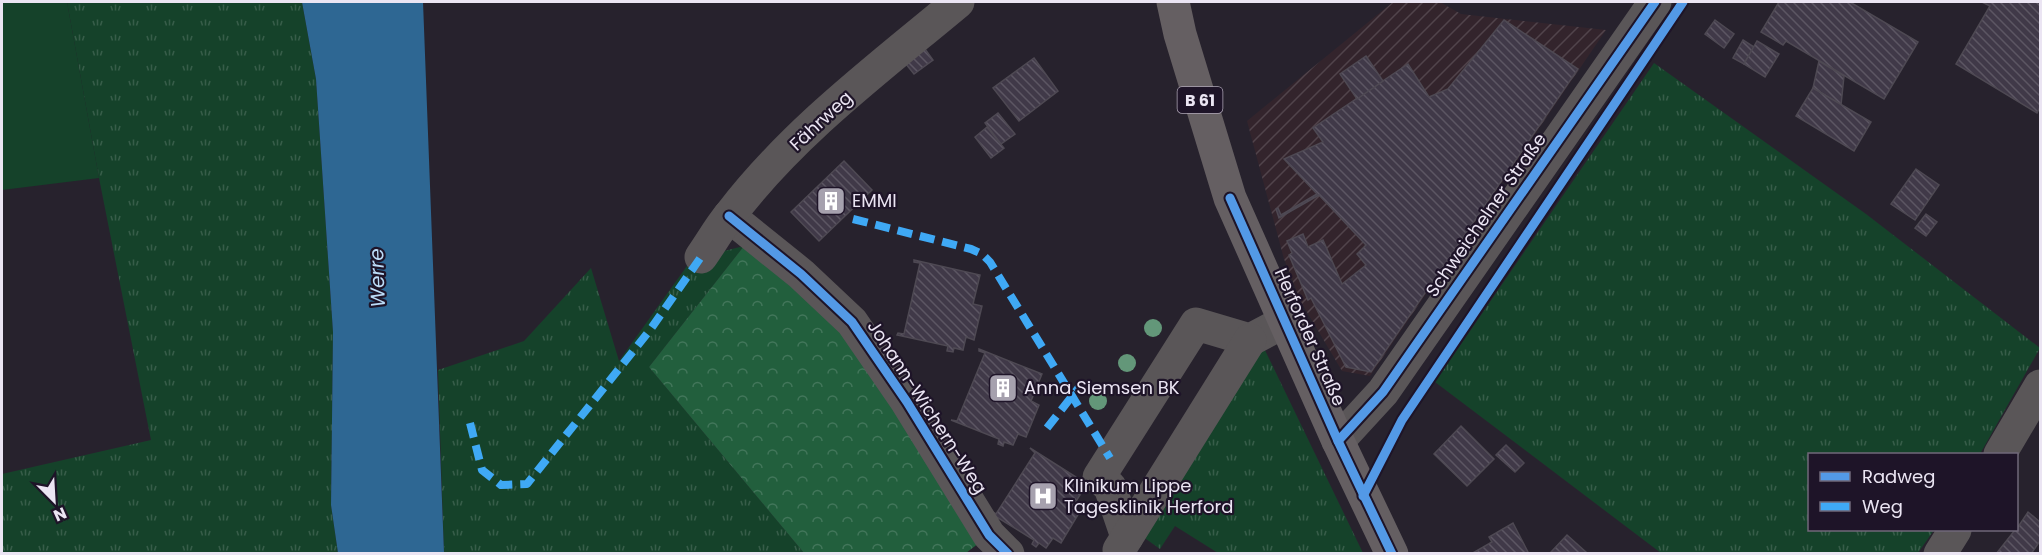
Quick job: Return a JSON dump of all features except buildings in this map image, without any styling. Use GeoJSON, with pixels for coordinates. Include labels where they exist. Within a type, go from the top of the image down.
{"type":"FeatureCollection","features":[{"type":"Feature","properties":{"kind":"main road","name":"Herforder Straße"},"geometry":{"type":"LineString","coordinates":[[1173,2],[1183,45],[1230,198],[1338,441],[1392,554]]}},
{"type":"Feature","properties":{"kind":"street","name":"Fährweg"},"geometry":{"type":"LineString","coordinates":[[701,257],[729,216],[753,187],[816,122],[958,2]]}},
{"type":"Feature","properties":{"kind":"street","name":"Schweichelner Straße"},"geometry":{"type":"LineString","coordinates":[[1338,441],[1383,392],[1655,2]]}},
{"type":"Feature","properties":{"kind":"street","name":"Johann-Wichern-Weg"},"geometry":{"type":"LineString","coordinates":[[729,216],[801,274],[852,321],[907,402],[989,535],[1008,554]]}},
{"type":"Feature","properties":{"kind":"street"},"geometry":{"type":"LineString","coordinates":[[1122,545],[1250,340],[1284,322]]}},
{"type":"Feature","properties":{"kind":"street"},"geometry":{"type":"LineString","coordinates":[[1122,545],[1110,487],[1099,477],[1110,458],[1196,324],[1250,340]]}},
{"type":"Feature","properties":{"kind":"street"},"geometry":{"type":"LineString","coordinates":[[2001,453],[2040,386]]}},
{"type":"Feature","properties":{"kind":"street"},"geometry":{"type":"LineString","coordinates":[[1940,554],[1954,531]]}},
{"type":"Feature","properties":{"kind":"shaded area"},"geometry":{"type":"Polygon","coordinates":[[[1393,2],[1440,2],[1461,14],[1606,30],[1370,376],[1342,371],[1301,302],[1284,259],[1247,121],[1393,2]]]}},
{"type":"Feature","properties":{"kind":"green space"},"geometry":{"type":"Polygon","coordinates":[[[2,2],[67,2],[99,178],[2,190],[2,2]]]}},
{"type":"Feature","properties":{"kind":"green space"},"geometry":{"type":"Polygon","coordinates":[[[67,2],[302,2],[316,79],[333,332],[331,505],[338,553],[2,553],[2,474],[151,440],[67,2]]]}},
{"type":"Feature","properties":{"kind":"green space"},"geometry":{"type":"Polygon","coordinates":[[[1654,63],[1866,214],[2040,348],[1981,453],[1808,453],[1808,531],[1933,531],[1918,553],[1661,553],[1435,382],[1654,63]]]}},
{"type":"Feature","properties":{"kind":"green space"},"geometry":{"type":"Polygon","coordinates":[[[744,246],[649,367],[804,553],[444,553],[438,370],[524,341],[591,268],[619,361],[692,259],[744,246]]]}},
{"type":"Feature","properties":{"kind":"green space"},"geometry":{"type":"Polygon","coordinates":[[[744,246],[842,330],[979,543],[966,553],[804,553],[649,367],[744,246]]]}},
{"type":"Feature","properties":{"kind":"green space"},"geometry":{"type":"Polygon","coordinates":[[[1262,344],[1363,553],[1218,553],[1175,526],[1160,549],[1139,534],[1262,344]]]}},
{"type":"Feature","properties":{"kind":"water","name":"Werre"},"geometry":{"type":"Polygon","coordinates":[[[302,2],[423,2],[444,553],[338,553],[331,505],[333,332],[316,79],[302,2]]]}},
{"type":"Feature","properties":{"kind":"marked path"},"geometry":{"type":"LineString","coordinates":[[853,219],[971,249],[982,254],[990,262],[1110,458]]}},
{"type":"Feature","properties":{"kind":"marked path"},"geometry":{"type":"LineString","coordinates":[[470,423],[482,470],[501,485],[527,484],[650,330],[701,257]]}},
{"type":"Feature","properties":{"kind":"marked path"},"geometry":{"type":"LineString","coordinates":[[1047,428],[1080,386]]}},
{"type":"Feature","properties":{"kind":"cycle path"},"geometry":{"type":"LineString","coordinates":[[1338,441],[1383,392],[1655,2]]}},
{"type":"Feature","properties":{"kind":"cycle path"},"geometry":{"type":"LineString","coordinates":[[1363,496],[1402,420],[1683,2]]}},
{"type":"Feature","properties":{"kind":"cycle path"},"geometry":{"type":"LineString","coordinates":[[1230,198],[1338,441],[1392,554]]}},
{"type":"Feature","properties":{"kind":"cycle path"},"geometry":{"type":"LineString","coordinates":[[729,216],[801,274],[852,322],[907,402],[989,535],[1008,554]]}},
{"type":"Feature","properties":{"kind":"place","name":"EMMI"},"geometry":{"type":"Point","coordinates":[831,201]}},
{"type":"Feature","properties":{"kind":"place","name":"Anna Siemsen BK"},"geometry":{"type":"Point","coordinates":[1003,388]}},
{"type":"Feature","properties":{"kind":"place","name":"Klinikum Lippe Tagesklinik Herford"},"geometry":{"type":"Point","coordinates":[1043,496]}}]}
